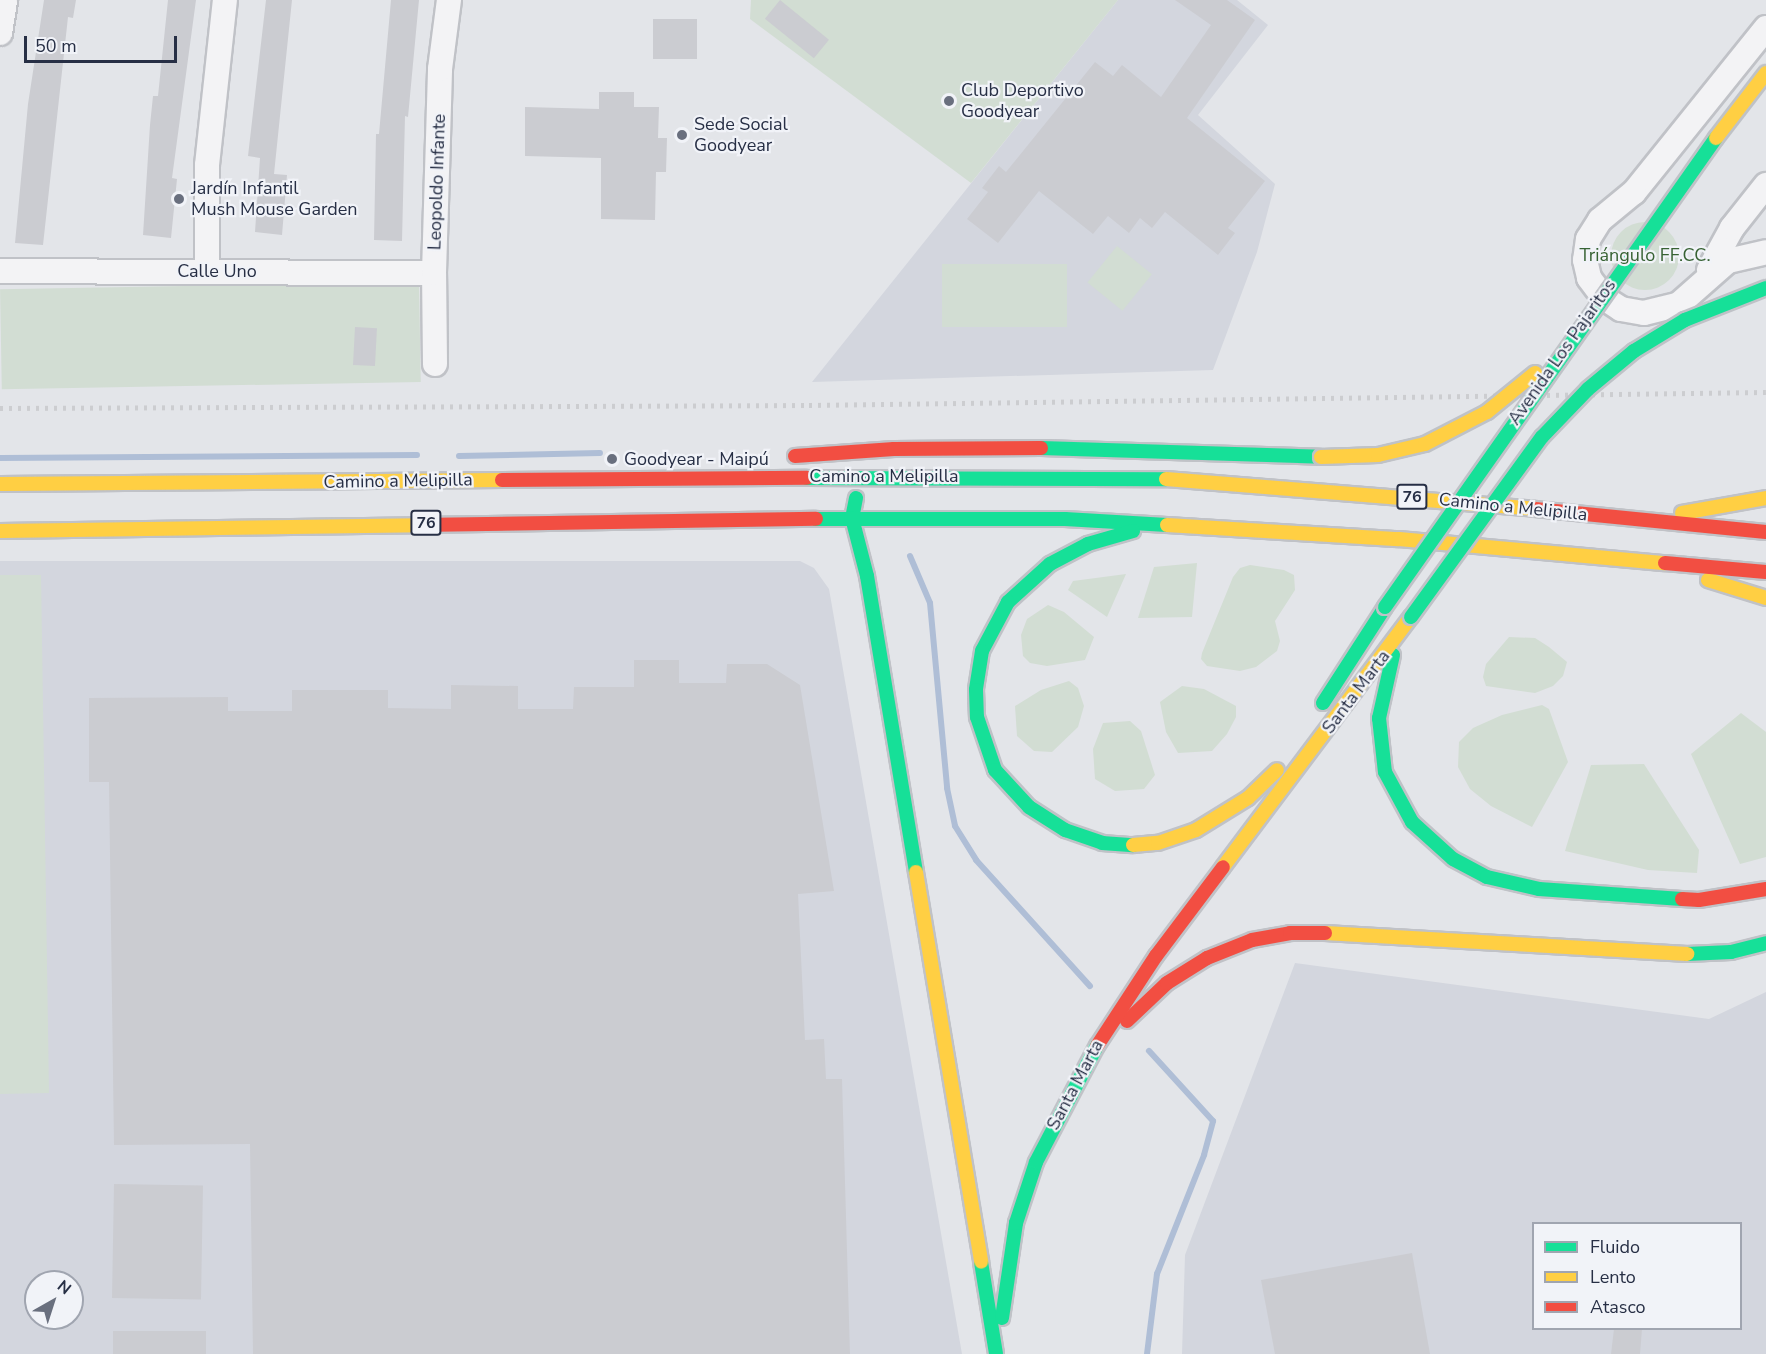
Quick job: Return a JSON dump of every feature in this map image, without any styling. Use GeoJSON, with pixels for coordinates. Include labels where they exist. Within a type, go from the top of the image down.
{"type":"FeatureCollection","features":[{"type":"Feature","properties":{"kind":"main road","name":"Avenida Los Pajaritos"},"geometry":{"type":"LineString","coordinates":[[1385,607],[1700,156],[1766,73]]}},
{"type":"Feature","properties":{"kind":"main road"},"geometry":{"type":"LineString","coordinates":[[1766,288],[1685,320],[1634,351],[1588,389],[1542,437],[1412,617],[1385,678],[1379,718],[1381,754],[1400,805],[1443,852],[1487,877],[1539,890],[1700,900],[1766,889]]}},
{"type":"Feature","properties":{"kind":"main road"},"geometry":{"type":"LineString","coordinates":[[778,458],[894,449],[1042,448],[1321,457],[1394,453],[1447,435],[1508,396],[1582,324]]}},
{"type":"Feature","properties":{"kind":"main road"},"geometry":{"type":"LineString","coordinates":[[678,477],[735,463]]}},
{"type":"Feature","properties":{"kind":"main road"},"geometry":{"type":"LineString","coordinates":[[878,476],[858,493],[852,518],[867,576],[996,1354]]}},
{"type":"Feature","properties":{"kind":"main road","name":"Camino a Melipilla"},"geometry":{"type":"LineString","coordinates":[[0,484],[878,476],[1184,479],[1766,532]]}},
{"type":"Feature","properties":{"kind":"main road"},"geometry":{"type":"LineString","coordinates":[[1639,519],[1766,498]]}},
{"type":"Feature","properties":{"kind":"main road"},"geometry":{"type":"LineString","coordinates":[[1700,510],[1766,509]]}},
{"type":"Feature","properties":{"kind":"main road","name":"76"},"geometry":{"type":"LineString","coordinates":[[0,531],[852,518],[1177,523],[1641,559],[1766,572]]}},
{"type":"Feature","properties":{"kind":"main road"},"geometry":{"type":"LineString","coordinates":[[1177,523],[1088,544],[1050,564],[1008,602],[987,636],[978,670],[977,717],[987,755],[1010,789],[1050,822],[1091,840],[1118,845],[1158,843],[1196,830],[1248,798],[1283,764]]}},
{"type":"Feature","properties":{"kind":"main road"},"geometry":{"type":"LineString","coordinates":[[1641,559],[1766,598]]}},
{"type":"Feature","properties":{"kind":"main road","name":"Santa Marta"},"geometry":{"type":"LineString","coordinates":[[1315,715],[1385,607]]}},
{"type":"Feature","properties":{"kind":"main road","name":"Santa Marta"},"geometry":{"type":"LineString","coordinates":[[1001,1354],[1006,1273],[1016,1223],[1036,1161],[1074,1084],[1144,973],[1412,617]]}},
{"type":"Feature","properties":{"kind":"main road","name":"Santa Marta"},"geometry":{"type":"LineString","coordinates":[[1235,851],[1296,745]]}},
{"type":"Feature","properties":{"kind":"main road"},"geometry":{"type":"LineString","coordinates":[[1074,1084],[1128,1020],[1175,977],[1207,958],[1273,935],[1335,931],[1680,954],[1731,952],[1766,943]]}},
{"type":"Feature","properties":{"kind":"street"},"geometry":{"type":"LineString","coordinates":[[0,33],[5,0]]}},
{"type":"Feature","properties":{"kind":"street"},"geometry":{"type":"LineString","coordinates":[[207,270],[207,165],[225,0]]}},
{"type":"Feature","properties":{"kind":"street","name":"Leopoldo Infante"},"geometry":{"type":"LineString","coordinates":[[435,364],[434,273],[440,69],[449,0]]}},
{"type":"Feature","properties":{"kind":"street"},"geometry":{"type":"LineString","coordinates":[[1766,28],[1634,192],[1592,230],[1585,249],[1589,278],[1604,298],[1633,312],[1654,312],[1679,304],[1766,300]]}},
{"type":"Feature","properties":{"kind":"street"},"geometry":{"type":"LineString","coordinates":[[1701,282],[1732,228],[1766,185]]}},
{"type":"Feature","properties":{"kind":"street"},"geometry":{"type":"LineString","coordinates":[[1679,304],[1701,282],[1728,261],[1766,252]]}},
{"type":"Feature","properties":{"kind":"street","name":"Calle Uno"},"geometry":{"type":"LineString","coordinates":[[0,271],[207,270],[434,273]]}},
{"type":"Feature","properties":{"kind":"shaded area"},"geometry":{"type":"Polygon","coordinates":[[[1118,0],[1237,0],[1268,25],[1198,115],[1275,184],[1257,252],[1213,370],[812,382],[1118,0]]]}},
{"type":"Feature","properties":{"kind":"shaded area"},"geometry":{"type":"Polygon","coordinates":[[[0,561],[800,561],[814,568],[829,589],[962,1354],[0,1354],[0,561]]]}},
{"type":"Feature","properties":{"kind":"shaded area"},"geometry":{"type":"Polygon","coordinates":[[[1295,963],[1709,1019],[1766,992],[1766,1354],[1182,1354],[1185,1255],[1295,963]]]}},
{"type":"Feature","properties":{"kind":"green space","name":"Club Deportivo Goodyear"},"geometry":{"type":"Polygon","coordinates":[[[751,0],[1118,0],[971,183],[750,19],[751,0]]]}},
{"type":"Feature","properties":{"kind":"green space","name":"Triángulo FF.CC."},"geometry":{"type":"Polygon","coordinates":[[[1645,222],[1658,225],[1669,232],[1676,243],[1679,256],[1676,269],[1669,280],[1658,287],[1645,290],[1632,287],[1621,280],[1614,269],[1611,256],[1614,243],[1621,232],[1632,225],[1645,222]]]}},
{"type":"Feature","properties":{"kind":"green space"},"geometry":{"type":"Polygon","coordinates":[[[1117,246],[1152,274],[1122,311],[1087,283],[1117,246]]]}},
{"type":"Feature","properties":{"kind":"green space"},"geometry":{"type":"Polygon","coordinates":[[[942,264],[1067,264],[1067,327],[942,327],[942,264]]]}},
{"type":"Feature","properties":{"kind":"green space"},"geometry":{"type":"Polygon","coordinates":[[[419,282],[421,382],[2,389],[0,289],[419,282]]]}},
{"type":"Feature","properties":{"kind":"green space"},"geometry":{"type":"Polygon","coordinates":[[[1197,563],[1192,617],[1138,618],[1154,567],[1197,563]]]}},
{"type":"Feature","properties":{"kind":"green space"},"geometry":{"type":"Polygon","coordinates":[[[1250,565],[1284,570],[1294,575],[1295,590],[1275,621],[1280,641],[1277,651],[1256,667],[1240,671],[1207,666],[1201,659],[1202,653],[1233,577],[1240,568],[1250,565]]]}},
{"type":"Feature","properties":{"kind":"green space"},"geometry":{"type":"Polygon","coordinates":[[[1126,574],[1107,617],[1068,590],[1073,581],[1126,574]]]}},
{"type":"Feature","properties":{"kind":"green space"},"geometry":{"type":"Polygon","coordinates":[[[0,575],[41,575],[49,1093],[0,1094],[0,575]]]}},
{"type":"Feature","properties":{"kind":"green space"},"geometry":{"type":"Polygon","coordinates":[[[1048,605],[1064,612],[1094,637],[1085,660],[1047,666],[1030,663],[1023,656],[1021,635],[1027,619],[1048,605]]]}},
{"type":"Feature","properties":{"kind":"green space"},"geometry":{"type":"Polygon","coordinates":[[[1509,637],[1535,638],[1549,647],[1567,662],[1563,676],[1553,686],[1535,693],[1486,686],[1483,677],[1486,664],[1509,637]]]}},
{"type":"Feature","properties":{"kind":"green space"},"geometry":{"type":"Polygon","coordinates":[[[1069,681],[1078,688],[1084,706],[1078,727],[1052,752],[1034,751],[1017,736],[1015,706],[1041,690],[1069,681]]]}},
{"type":"Feature","properties":{"kind":"green space"},"geometry":{"type":"Polygon","coordinates":[[[1182,686],[1204,689],[1236,706],[1236,717],[1227,734],[1212,751],[1178,753],[1166,732],[1160,702],[1182,686]]]}},
{"type":"Feature","properties":{"kind":"green space"},"geometry":{"type":"Polygon","coordinates":[[[1542,705],[1549,709],[1568,762],[1532,827],[1491,806],[1470,789],[1458,767],[1459,742],[1473,728],[1502,715],[1542,705]]]}},
{"type":"Feature","properties":{"kind":"green space"},"geometry":{"type":"Polygon","coordinates":[[[1741,713],[1766,732],[1766,857],[1740,864],[1691,754],[1741,713]]]}},
{"type":"Feature","properties":{"kind":"green space"},"geometry":{"type":"Polygon","coordinates":[[[1130,721],[1141,731],[1155,775],[1144,789],[1115,791],[1095,779],[1093,749],[1103,723],[1130,721]]]}},
{"type":"Feature","properties":{"kind":"green space"},"geometry":{"type":"Polygon","coordinates":[[[1644,764],[1699,850],[1697,873],[1648,870],[1565,851],[1591,765],[1644,764]]]}},
{"type":"Feature","properties":{"kind":"building"},"geometry":{"type":"Polygon","coordinates":[[[44,0],[76,0],[73,18],[68,17],[43,245],[15,243],[28,104],[44,0]]]}},
{"type":"Feature","properties":{"kind":"building"},"geometry":{"type":"Polygon","coordinates":[[[168,0],[196,0],[172,178],[177,179],[171,238],[143,235],[153,96],[158,96],[168,0]]]}},
{"type":"Feature","properties":{"kind":"building"},"geometry":{"type":"Polygon","coordinates":[[[266,0],[292,0],[274,174],[287,175],[282,235],[255,232],[260,158],[248,156],[266,0]]]}},
{"type":"Feature","properties":{"kind":"building"},"geometry":{"type":"Polygon","coordinates":[[[391,0],[419,0],[408,117],[405,116],[402,241],[374,240],[376,134],[379,134],[391,0]]]}},
{"type":"Feature","properties":{"kind":"building"},"geometry":{"type":"Polygon","coordinates":[[[780,0],[829,40],[814,58],[765,19],[780,0]]]}},
{"type":"Feature","properties":{"kind":"building"},"geometry":{"type":"Polygon","coordinates":[[[1175,0],[1227,0],[1255,20],[1187,118],[1265,181],[1228,228],[1235,233],[1218,255],[1165,212],[1152,228],[1140,218],[1129,233],[1108,216],[1093,234],[1039,191],[998,243],[967,219],[988,192],[982,188],[999,166],[1006,172],[1095,62],[1113,76],[1122,65],[1161,97],[1211,25],[1175,0]]]}},
{"type":"Feature","properties":{"kind":"building"},"geometry":{"type":"Polygon","coordinates":[[[653,19],[697,19],[697,59],[653,59],[653,19]]]}},
{"type":"Feature","properties":{"kind":"building"},"geometry":{"type":"Polygon","coordinates":[[[599,92],[634,92],[634,107],[659,107],[658,138],[667,138],[666,172],[656,172],[655,220],[601,219],[601,158],[525,156],[525,107],[599,109],[599,92]]]}},
{"type":"Feature","properties":{"kind":"building"},"geometry":{"type":"Polygon","coordinates":[[[355,327],[377,328],[375,366],[353,365],[355,327]]]}},
{"type":"Feature","properties":{"kind":"building"},"geometry":{"type":"Polygon","coordinates":[[[634,660],[679,660],[679,683],[726,683],[727,664],[767,664],[800,685],[834,891],[798,894],[805,1040],[824,1039],[826,1079],[842,1079],[850,1354],[253,1354],[250,1144],[114,1145],[109,782],[89,782],[89,698],[228,697],[228,711],[292,711],[292,690],[388,690],[388,708],[451,709],[451,685],[518,686],[518,709],[573,709],[574,687],[634,687],[634,660]]]}},
{"type":"Feature","properties":{"kind":"building"},"geometry":{"type":"Polygon","coordinates":[[[114,1184],[203,1186],[201,1300],[112,1298],[114,1184]]]}},
{"type":"Feature","properties":{"kind":"building"},"geometry":{"type":"Polygon","coordinates":[[[1412,1253],[1430,1354],[1275,1354],[1261,1280],[1412,1253]]]}},
{"type":"Feature","properties":{"kind":"building"},"geometry":{"type":"Polygon","coordinates":[[[1614,1330],[1642,1330],[1640,1354],[1611,1354],[1614,1330]]]}},
{"type":"Feature","properties":{"kind":"building"},"geometry":{"type":"Polygon","coordinates":[[[113,1331],[206,1331],[206,1354],[113,1354],[113,1331]]]}},
{"type":"Feature","properties":{"kind":"waterway"},"geometry":{"type":"LineString","coordinates":[[459,456],[600,453]]}},
{"type":"Feature","properties":{"kind":"waterway"},"geometry":{"type":"LineString","coordinates":[[0,458],[417,455]]}},
{"type":"Feature","properties":{"kind":"waterway"},"geometry":{"type":"LineString","coordinates":[[910,556],[930,603],[947,788],[955,826],[976,860],[1090,986]]}},
{"type":"Feature","properties":{"kind":"waterway"},"geometry":{"type":"LineString","coordinates":[[1147,1354],[1157,1274],[1204,1155],[1213,1121],[1149,1051]]}},
{"type":"Feature","properties":{"kind":"railway"},"geometry":{"type":"LineString","coordinates":[[0,408],[809,405],[1766,392]]}},
{"type":"Feature","properties":{"kind":"traffic: fast"},"geometry":{"type":"LineString","coordinates":[[1385,607],[1716,138]]}},
{"type":"Feature","properties":{"kind":"traffic: fast"},"geometry":{"type":"LineString","coordinates":[[1411,617],[1542,437],[1588,389],[1634,351],[1685,320],[1766,288]]}},
{"type":"Feature","properties":{"kind":"traffic: fast"},"geometry":{"type":"LineString","coordinates":[[1041,448],[1321,457]]}},
{"type":"Feature","properties":{"kind":"traffic: fast"},"geometry":{"type":"LineString","coordinates":[[807,478],[1166,479]]}},
{"type":"Feature","properties":{"kind":"traffic: fast"},"geometry":{"type":"LineString","coordinates":[[856,498],[852,518],[867,576],[916,872]]}},
{"type":"Feature","properties":{"kind":"traffic: fast"},"geometry":{"type":"LineString","coordinates":[[816,519],[1065,519],[1167,525]]}},
{"type":"Feature","properties":{"kind":"traffic: fast"},"geometry":{"type":"LineString","coordinates":[[1133,531],[1088,544],[1050,564],[1008,602],[982,651],[976,690],[977,717],[995,770],[1029,807],[1065,830],[1102,843],[1133,845]]}},
{"type":"Feature","properties":{"kind":"traffic: fast"},"geometry":{"type":"LineString","coordinates":[[1323,703],[1385,607]]}},
{"type":"Feature","properties":{"kind":"traffic: fast"},"geometry":{"type":"LineString","coordinates":[[1393,655],[1379,718],[1385,772],[1412,822],[1453,859],[1487,877],[1539,889],[1682,899]]}},
{"type":"Feature","properties":{"kind":"traffic: fast"},"geometry":{"type":"LineString","coordinates":[[1687,954],[1731,952],[1766,943]]}},
{"type":"Feature","properties":{"kind":"traffic: fast"},"geometry":{"type":"LineString","coordinates":[[1002,1318],[1016,1223],[1036,1162],[1097,1046]]}},
{"type":"Feature","properties":{"kind":"traffic: fast"},"geometry":{"type":"LineString","coordinates":[[981,1262],[996,1354]]}},
{"type":"Feature","properties":{"kind":"traffic: slow"},"geometry":{"type":"LineString","coordinates":[[1716,138],[1766,73]]}},
{"type":"Feature","properties":{"kind":"traffic: slow"},"geometry":{"type":"LineString","coordinates":[[1321,457],[1378,455],[1425,444],[1487,412],[1535,373]]}},
{"type":"Feature","properties":{"kind":"traffic: slow"},"geometry":{"type":"LineString","coordinates":[[1166,479],[1535,509]]}},
{"type":"Feature","properties":{"kind":"traffic: slow"},"geometry":{"type":"LineString","coordinates":[[0,484],[502,480]]}},
{"type":"Feature","properties":{"kind":"traffic: slow"},"geometry":{"type":"LineString","coordinates":[[1682,513],[1766,498]]}},
{"type":"Feature","properties":{"kind":"traffic: slow"},"geometry":{"type":"LineString","coordinates":[[0,531],[419,525]]}},
{"type":"Feature","properties":{"kind":"traffic: slow"},"geometry":{"type":"LineString","coordinates":[[1167,525],[1399,539],[1665,563]]}},
{"type":"Feature","properties":{"kind":"traffic: slow"},"geometry":{"type":"LineString","coordinates":[[1708,580],[1766,598]]}},
{"type":"Feature","properties":{"kind":"traffic: slow"},"geometry":{"type":"LineString","coordinates":[[1223,867],[1411,617]]}},
{"type":"Feature","properties":{"kind":"traffic: slow"},"geometry":{"type":"LineString","coordinates":[[1133,845],[1158,843],[1196,830],[1248,798],[1277,770]]}},
{"type":"Feature","properties":{"kind":"traffic: slow"},"geometry":{"type":"LineString","coordinates":[[916,872],[981,1262]]}},
{"type":"Feature","properties":{"kind":"traffic: slow"},"geometry":{"type":"LineString","coordinates":[[1325,933],[1687,954]]}},
{"type":"Feature","properties":{"kind":"traffic: jam"},"geometry":{"type":"LineString","coordinates":[[795,456],[894,449],[1041,448]]}},
{"type":"Feature","properties":{"kind":"traffic: jam"},"geometry":{"type":"LineString","coordinates":[[502,480],[807,478]]}},
{"type":"Feature","properties":{"kind":"traffic: jam"},"geometry":{"type":"LineString","coordinates":[[1535,509],[1766,532]]}},
{"type":"Feature","properties":{"kind":"traffic: jam"},"geometry":{"type":"LineString","coordinates":[[419,525],[816,519]]}},
{"type":"Feature","properties":{"kind":"traffic: jam"},"geometry":{"type":"LineString","coordinates":[[1665,563],[1766,572]]}},
{"type":"Feature","properties":{"kind":"traffic: jam"},"geometry":{"type":"LineString","coordinates":[[1097,1046],[1156,956],[1223,867]]}},
{"type":"Feature","properties":{"kind":"traffic: jam"},"geometry":{"type":"LineString","coordinates":[[1682,899],[1699,900],[1766,889]]}},
{"type":"Feature","properties":{"kind":"traffic: jam"},"geometry":{"type":"LineString","coordinates":[[1127,1021],[1167,983],[1207,958],[1252,940],[1290,933],[1325,933]]}},
{"type":"Feature","properties":{"kind":"place","name":"Club Deportivo Goodyear"},"geometry":{"type":"Point","coordinates":[949,101]}},
{"type":"Feature","properties":{"kind":"place","name":"Sede Social Goodyear"},"geometry":{"type":"Point","coordinates":[682,135]}},
{"type":"Feature","properties":{"kind":"place","name":"Jardín Infantil Mush Mouse Garden"},"geometry":{"type":"Point","coordinates":[179,199]}},
{"type":"Feature","properties":{"kind":"place","name":"Goodyear - Maipú"},"geometry":{"type":"Point","coordinates":[612,459]}}]}
